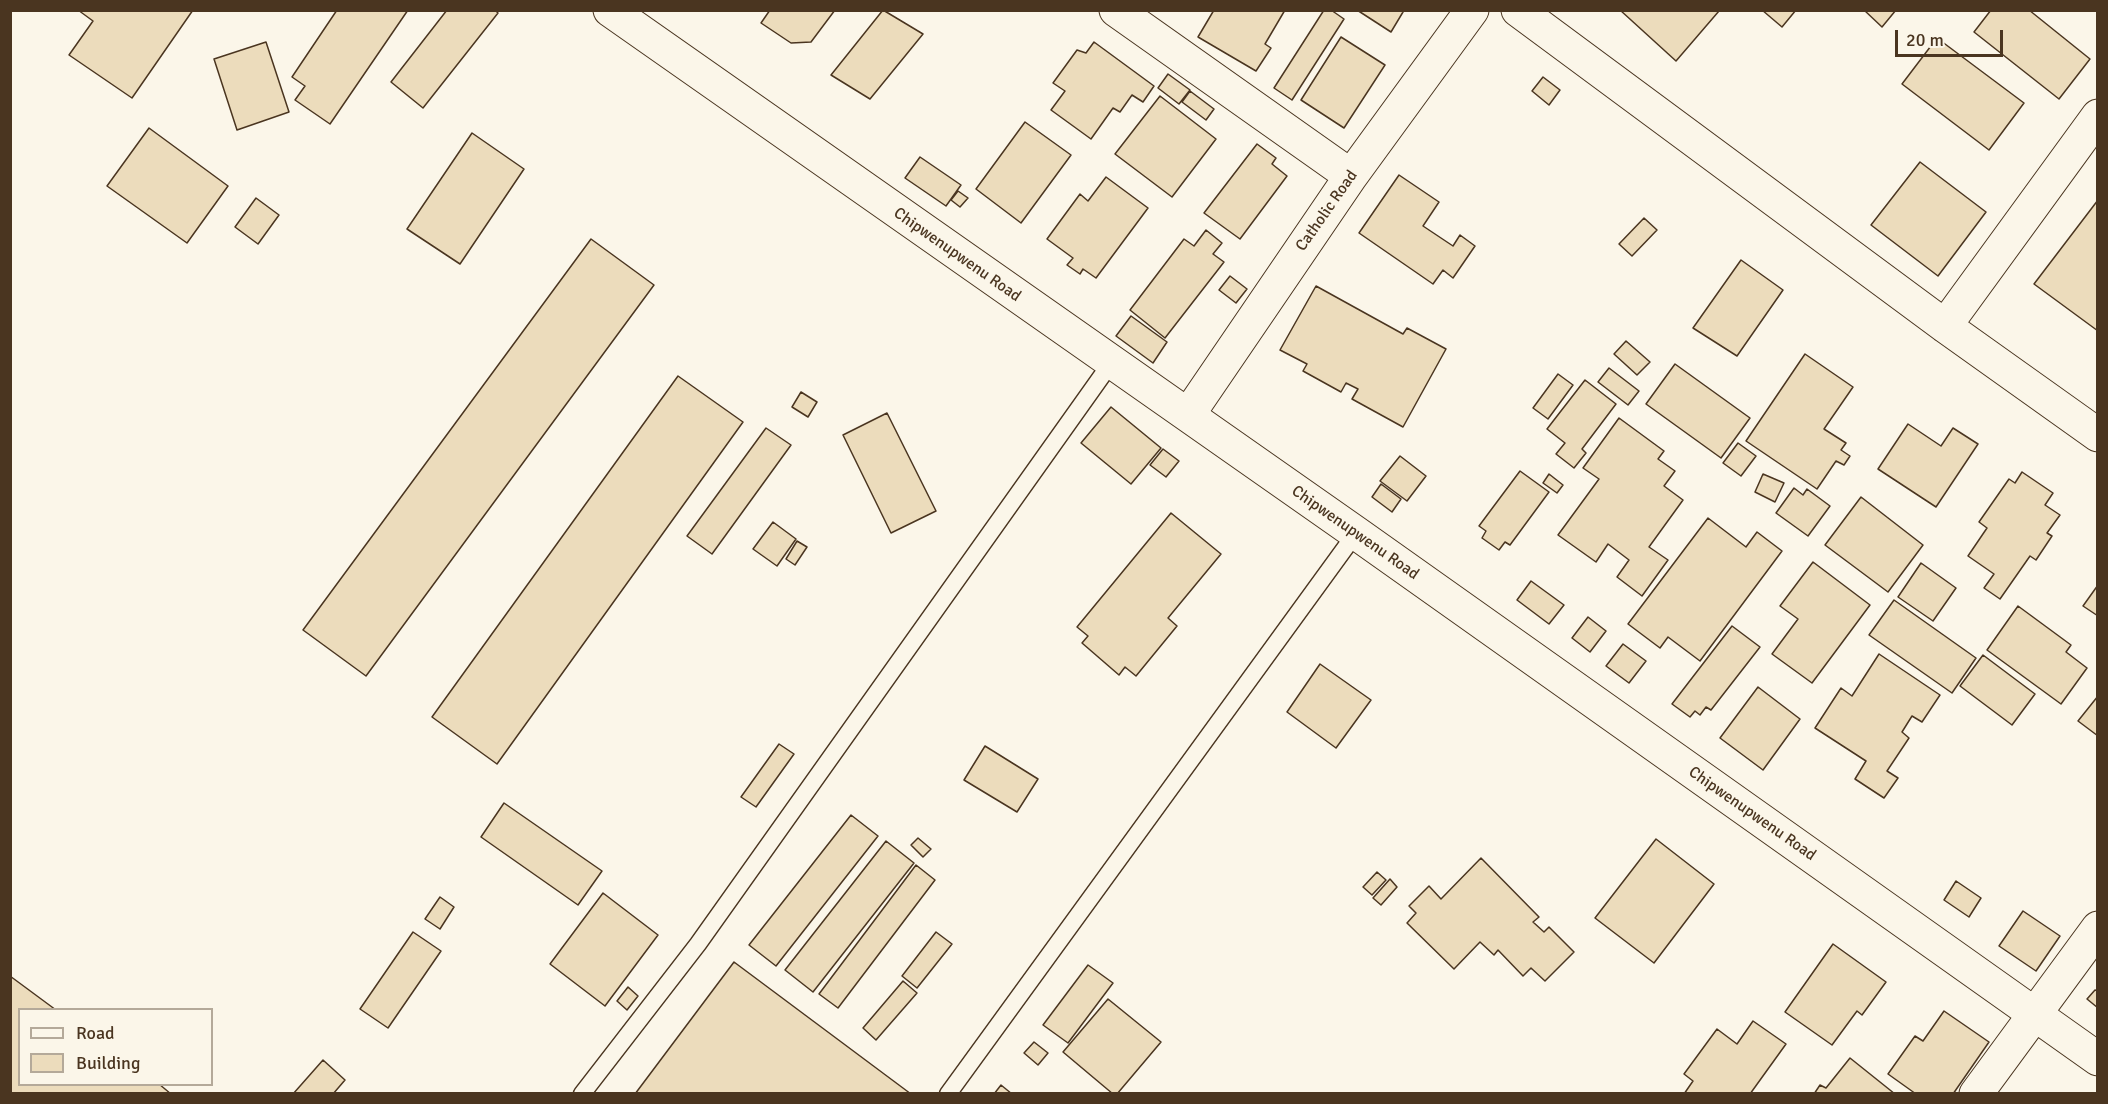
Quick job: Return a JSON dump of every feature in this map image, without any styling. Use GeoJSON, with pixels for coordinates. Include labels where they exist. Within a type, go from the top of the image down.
{"type":"FeatureCollection","features":[{"type":"Feature","properties":{"kind":"street","name":"Chipwenupwenu Road"},"geometry":{"type":"LineString","coordinates":[[610,10],[1356,533],[2097,1059]]}},
{"type":"Feature","properties":{"kind":"street"},"geometry":{"type":"LineString","coordinates":[[1116,10],[1351,176]]}},
{"type":"Feature","properties":{"kind":"street","name":"Catholic Road"},"geometry":{"type":"LineString","coordinates":[[1188,415],[1351,176],[1472,10]]}},
{"type":"Feature","properties":{"kind":"street"},"geometry":{"type":"LineString","coordinates":[[1518,10],[1945,326],[2097,435]]}},
{"type":"Feature","properties":{"kind":"street"},"geometry":{"type":"LineString","coordinates":[[1945,326],[2097,116]]}},
{"type":"Feature","properties":{"kind":"street"},"geometry":{"type":"LineString","coordinates":[[1976,1094],[2097,928]]}},
{"type":"Feature","properties":{"kind":"lane"},"geometry":{"type":"LineString","coordinates":[[582,1094],[698,944],[1111,363]]}},
{"type":"Feature","properties":{"kind":"lane"},"geometry":{"type":"LineString","coordinates":[[948,1094],[1356,533]]}},
{"type":"Feature","properties":{"kind":"building"},"geometry":{"type":"Polygon","coordinates":[[[78,10],[193,10],[132,98],[69,55],[93,21],[78,10]]]}},
{"type":"Feature","properties":{"kind":"building"},"geometry":{"type":"Polygon","coordinates":[[[337,10],[408,10],[330,124],[295,100],[305,86],[292,77],[337,10]]]}},
{"type":"Feature","properties":{"kind":"building"},"geometry":{"type":"Polygon","coordinates":[[[447,10],[495,10],[498,13],[423,108],[391,82],[447,10]]]}},
{"type":"Feature","properties":{"kind":"building"},"geometry":{"type":"Polygon","coordinates":[[[770,10],[835,10],[811,42],[791,43],[761,23],[770,10]]]}},
{"type":"Feature","properties":{"kind":"building"},"geometry":{"type":"Polygon","coordinates":[[[883,10],[923,34],[870,99],[831,75],[883,10]]]}},
{"type":"Feature","properties":{"kind":"building"},"geometry":{"type":"Polygon","coordinates":[[[1214,10],[1285,10],[1265,44],[1271,48],[1256,71],[1198,37],[1214,10]]]}},
{"type":"Feature","properties":{"kind":"building"},"geometry":{"type":"Polygon","coordinates":[[[1324,10],[1331,10],[1344,19],[1292,100],[1274,88],[1324,10]]]}},
{"type":"Feature","properties":{"kind":"building"},"geometry":{"type":"Polygon","coordinates":[[[1357,10],[1400,10],[1403,12],[1391,32],[1357,10]]]}},
{"type":"Feature","properties":{"kind":"building"},"geometry":{"type":"Polygon","coordinates":[[[1620,10],[1718,10],[1719,11],[1676,61],[1620,10]]]}},
{"type":"Feature","properties":{"kind":"building"},"geometry":{"type":"Polygon","coordinates":[[[1762,10],[1796,10],[1782,27],[1762,10]]]}},
{"type":"Feature","properties":{"kind":"building"},"geometry":{"type":"Polygon","coordinates":[[[1864,10],[1896,10],[1882,27],[1864,10]]]}},
{"type":"Feature","properties":{"kind":"building"},"geometry":{"type":"Polygon","coordinates":[[[1991,10],[2029,10],[2090,59],[2059,99],[1974,32],[1991,10]]]}},
{"type":"Feature","properties":{"kind":"building"},"geometry":{"type":"Polygon","coordinates":[[[1341,37],[1385,65],[1344,128],[1301,100],[1341,37]]]}},
{"type":"Feature","properties":{"kind":"building"},"geometry":{"type":"Polygon","coordinates":[[[1937,38],[2024,103],[1989,150],[1902,84],[1937,38]]]}},
{"type":"Feature","properties":{"kind":"building"},"geometry":{"type":"Polygon","coordinates":[[[266,42],[289,112],[237,130],[214,59],[266,42]]]}},
{"type":"Feature","properties":{"kind":"building"},"geometry":{"type":"Polygon","coordinates":[[[1094,42],[1154,86],[1143,102],[1132,95],[1120,112],[1113,108],[1091,139],[1051,110],[1065,91],[1053,83],[1077,50],[1086,53],[1094,42]]]}},
{"type":"Feature","properties":{"kind":"building"},"geometry":{"type":"Polygon","coordinates":[[[1168,74],[1190,90],[1179,104],[1158,88],[1168,74]]]}},
{"type":"Feature","properties":{"kind":"building"},"geometry":{"type":"Polygon","coordinates":[[[1543,77],[1560,90],[1549,105],[1532,91],[1543,77]]]}},
{"type":"Feature","properties":{"kind":"building"},"geometry":{"type":"Polygon","coordinates":[[[1190,91],[1214,109],[1206,120],[1182,102],[1190,91]]]}},
{"type":"Feature","properties":{"kind":"building"},"geometry":{"type":"Polygon","coordinates":[[[1160,96],[1216,139],[1172,197],[1115,154],[1160,96]]]}},
{"type":"Feature","properties":{"kind":"building"},"geometry":{"type":"Polygon","coordinates":[[[1025,122],[1071,155],[1021,223],[976,189],[1025,122]]]}},
{"type":"Feature","properties":{"kind":"building"},"geometry":{"type":"Polygon","coordinates":[[[149,128],[228,186],[187,243],[107,186],[149,128]]]}},
{"type":"Feature","properties":{"kind":"building"},"geometry":{"type":"Polygon","coordinates":[[[472,133],[524,169],[460,264],[407,229],[472,133]]]}},
{"type":"Feature","properties":{"kind":"building"},"geometry":{"type":"Polygon","coordinates":[[[1257,144],[1276,158],[1272,164],[1287,176],[1240,239],[1204,213],[1257,144]]]}},
{"type":"Feature","properties":{"kind":"building"},"geometry":{"type":"Polygon","coordinates":[[[920,157],[961,185],[946,206],[905,178],[920,157]]]}},
{"type":"Feature","properties":{"kind":"building"},"geometry":{"type":"Polygon","coordinates":[[[1920,162],[1986,212],[1938,276],[1871,225],[1920,162]]]}},
{"type":"Feature","properties":{"kind":"building"},"geometry":{"type":"Polygon","coordinates":[[[1399,175],[1439,202],[1423,226],[1453,246],[1460,235],[1475,246],[1453,278],[1443,270],[1433,284],[1359,233],[1399,175]]]}},
{"type":"Feature","properties":{"kind":"building"},"geometry":{"type":"Polygon","coordinates":[[[1106,177],[1148,208],[1096,278],[1083,269],[1080,274],[1067,265],[1073,258],[1047,239],[1080,194],[1088,201],[1106,177]]]}},
{"type":"Feature","properties":{"kind":"building"},"geometry":{"type":"Polygon","coordinates":[[[958,191],[968,198],[960,207],[951,200],[958,191]]]}},
{"type":"Feature","properties":{"kind":"building"},"geometry":{"type":"Polygon","coordinates":[[[256,198],[279,215],[258,244],[235,227],[256,198]]]}},
{"type":"Feature","properties":{"kind":"building"},"geometry":{"type":"Polygon","coordinates":[[[2098,200],[2098,331],[2034,284],[2098,200]]]}},
{"type":"Feature","properties":{"kind":"building"},"geometry":{"type":"Polygon","coordinates":[[[1644,218],[1657,230],[1632,256],[1619,244],[1644,218]]]}},
{"type":"Feature","properties":{"kind":"building"},"geometry":{"type":"Polygon","coordinates":[[[1206,230],[1222,243],[1213,254],[1224,262],[1165,338],[1130,310],[1184,239],[1194,246],[1206,230]]]}},
{"type":"Feature","properties":{"kind":"building"},"geometry":{"type":"Polygon","coordinates":[[[591,239],[654,285],[366,676],[303,630],[591,239]]]}},
{"type":"Feature","properties":{"kind":"building"},"geometry":{"type":"Polygon","coordinates":[[[1741,260],[1783,290],[1737,356],[1693,328],[1741,260]]]}},
{"type":"Feature","properties":{"kind":"building"},"geometry":{"type":"Polygon","coordinates":[[[1230,276],[1247,289],[1236,303],[1219,290],[1230,276]]]}},
{"type":"Feature","properties":{"kind":"building"},"geometry":{"type":"Polygon","coordinates":[[[1316,286],[1403,334],[1407,328],[1446,349],[1403,427],[1352,399],[1358,389],[1346,383],[1341,392],[1303,371],[1307,364],[1280,350],[1316,286]]]}},
{"type":"Feature","properties":{"kind":"building"},"geometry":{"type":"Polygon","coordinates":[[[1131,316],[1167,342],[1153,363],[1116,336],[1131,316]]]}},
{"type":"Feature","properties":{"kind":"building"},"geometry":{"type":"Polygon","coordinates":[[[1626,341],[1650,362],[1637,375],[1614,354],[1626,341]]]}},
{"type":"Feature","properties":{"kind":"building"},"geometry":{"type":"Polygon","coordinates":[[[1805,354],[1853,387],[1824,429],[1846,443],[1841,450],[1850,456],[1844,465],[1836,461],[1817,489],[1746,441],[1805,354]]]}},
{"type":"Feature","properties":{"kind":"building"},"geometry":{"type":"Polygon","coordinates":[[[1675,364],[1750,418],[1721,458],[1646,404],[1675,364]]]}},
{"type":"Feature","properties":{"kind":"building"},"geometry":{"type":"Polygon","coordinates":[[[1609,368],[1639,391],[1628,405],[1598,382],[1609,368]]]}},
{"type":"Feature","properties":{"kind":"building"},"geometry":{"type":"Polygon","coordinates":[[[1558,374],[1573,385],[1548,419],[1533,408],[1558,374]]]}},
{"type":"Feature","properties":{"kind":"building"},"geometry":{"type":"Polygon","coordinates":[[[678,376],[743,422],[497,764],[432,717],[678,376]]]}},
{"type":"Feature","properties":{"kind":"building"},"geometry":{"type":"Polygon","coordinates":[[[1585,380],[1616,404],[1582,449],[1586,453],[1574,468],[1556,454],[1565,443],[1547,429],[1585,380]]]}},
{"type":"Feature","properties":{"kind":"building"},"geometry":{"type":"Polygon","coordinates":[[[801,392],[817,402],[808,417],[792,407],[801,392]]]}},
{"type":"Feature","properties":{"kind":"building"},"geometry":{"type":"Polygon","coordinates":[[[1111,407],[1161,448],[1131,484],[1081,443],[1111,407]]]}},
{"type":"Feature","properties":{"kind":"building"},"geometry":{"type":"Polygon","coordinates":[[[887,413],[936,511],[891,533],[843,435],[887,413]]]}},
{"type":"Feature","properties":{"kind":"building"},"geometry":{"type":"Polygon","coordinates":[[[1619,418],[1664,451],[1658,459],[1675,471],[1664,486],[1683,500],[1649,547],[1668,560],[1642,596],[1617,577],[1629,560],[1608,544],[1596,562],[1558,535],[1599,479],[1583,468],[1619,418]]]}},
{"type":"Feature","properties":{"kind":"building"},"geometry":{"type":"Polygon","coordinates":[[[1908,424],[1941,446],[1953,428],[1978,444],[1936,507],[1878,469],[1908,424]]]}},
{"type":"Feature","properties":{"kind":"building"},"geometry":{"type":"Polygon","coordinates":[[[766,428],[791,445],[712,554],[687,536],[766,428]]]}},
{"type":"Feature","properties":{"kind":"building"},"geometry":{"type":"Polygon","coordinates":[[[1738,443],[1756,456],[1741,476],[1723,463],[1738,443]]]}},
{"type":"Feature","properties":{"kind":"building"},"geometry":{"type":"Polygon","coordinates":[[[1163,449],[1179,461],[1166,477],[1150,465],[1163,449]]]}},
{"type":"Feature","properties":{"kind":"building"},"geometry":{"type":"Polygon","coordinates":[[[1400,456],[1426,476],[1407,501],[1380,481],[1400,456]]]}},
{"type":"Feature","properties":{"kind":"building"},"geometry":{"type":"Polygon","coordinates":[[[1520,471],[1549,492],[1510,545],[1505,542],[1499,550],[1482,538],[1486,531],[1479,526],[1520,471]]]}},
{"type":"Feature","properties":{"kind":"building"},"geometry":{"type":"Polygon","coordinates":[[[2022,472],[2053,493],[2045,505],[2060,515],[2047,533],[2052,536],[2036,560],[2030,556],[2000,599],[1984,588],[1994,574],[1968,556],[1987,528],[1979,522],[2009,479],[2015,483],[2022,472]]]}},
{"type":"Feature","properties":{"kind":"building"},"geometry":{"type":"Polygon","coordinates":[[[1549,474],[1563,485],[1557,493],[1543,483],[1549,474]]]}},
{"type":"Feature","properties":{"kind":"building"},"geometry":{"type":"Polygon","coordinates":[[[1763,474],[1784,483],[1775,502],[1755,492],[1763,474]]]}},
{"type":"Feature","properties":{"kind":"building"},"geometry":{"type":"Polygon","coordinates":[[[1381,484],[1401,499],[1392,512],[1372,497],[1381,484]]]}},
{"type":"Feature","properties":{"kind":"building"},"geometry":{"type":"Polygon","coordinates":[[[1794,488],[1803,495],[1807,489],[1830,506],[1808,536],[1776,513],[1794,488]]]}},
{"type":"Feature","properties":{"kind":"building"},"geometry":{"type":"Polygon","coordinates":[[[1861,497],[1923,545],[1888,592],[1825,545],[1861,497]]]}},
{"type":"Feature","properties":{"kind":"building"},"geometry":{"type":"Polygon","coordinates":[[[1171,513],[1221,554],[1168,618],[1177,626],[1136,676],[1125,667],[1119,675],[1082,643],[1088,636],[1077,627],[1171,513]]]}},
{"type":"Feature","properties":{"kind":"building"},"geometry":{"type":"Polygon","coordinates":[[[1708,518],[1746,547],[1757,532],[1782,551],[1700,661],[1668,637],[1660,648],[1628,624],[1708,518]]]}},
{"type":"Feature","properties":{"kind":"building"},"geometry":{"type":"Polygon","coordinates":[[[773,522],[796,539],[777,566],[753,549],[773,522]]]}},
{"type":"Feature","properties":{"kind":"building"},"geometry":{"type":"Polygon","coordinates":[[[797,541],[807,547],[795,565],[786,559],[797,541]]]}},
{"type":"Feature","properties":{"kind":"building"},"geometry":{"type":"Polygon","coordinates":[[[1813,562],[1870,605],[1812,683],[1772,654],[1798,619],[1780,606],[1813,562]]]}},
{"type":"Feature","properties":{"kind":"building"},"geometry":{"type":"Polygon","coordinates":[[[1921,563],[1956,588],[1933,621],[1898,597],[1921,563]]]}},
{"type":"Feature","properties":{"kind":"building"},"geometry":{"type":"Polygon","coordinates":[[[1531,581],[1564,605],[1549,624],[1517,600],[1531,581]]]}},
{"type":"Feature","properties":{"kind":"building"},"geometry":{"type":"Polygon","coordinates":[[[2098,585],[2098,616],[2083,606],[2098,585]]]}},
{"type":"Feature","properties":{"kind":"building"},"geometry":{"type":"Polygon","coordinates":[[[1894,600],[1976,658],[1952,693],[1869,635],[1894,600]]]}},
{"type":"Feature","properties":{"kind":"building"},"geometry":{"type":"Polygon","coordinates":[[[2018,606],[2071,645],[2066,652],[2087,668],[2061,704],[1987,650],[2018,606]]]}},
{"type":"Feature","properties":{"kind":"building"},"geometry":{"type":"Polygon","coordinates":[[[1588,617],[1606,631],[1590,652],[1572,638],[1588,617]]]}},
{"type":"Feature","properties":{"kind":"building"},"geometry":{"type":"Polygon","coordinates":[[[1732,626],[1760,647],[1711,710],[1706,707],[1700,715],[1695,711],[1690,717],[1672,704],[1732,626]]]}},
{"type":"Feature","properties":{"kind":"building"},"geometry":{"type":"Polygon","coordinates":[[[1623,644],[1646,661],[1629,683],[1606,666],[1623,644]]]}},
{"type":"Feature","properties":{"kind":"building"},"geometry":{"type":"Polygon","coordinates":[[[1879,654],[1940,695],[1922,722],[1912,716],[1902,732],[1909,738],[1887,771],[1898,778],[1884,798],[1855,779],[1866,761],[1815,728],[1841,688],[1852,696],[1879,654]]]}},
{"type":"Feature","properties":{"kind":"building"},"geometry":{"type":"Polygon","coordinates":[[[1983,655],[2035,694],[2012,725],[1960,686],[1983,655]]]}},
{"type":"Feature","properties":{"kind":"building"},"geometry":{"type":"Polygon","coordinates":[[[1320,664],[1371,700],[1336,748],[1287,712],[1320,664]]]}},
{"type":"Feature","properties":{"kind":"building"},"geometry":{"type":"Polygon","coordinates":[[[1758,687],[1800,719],[1763,770],[1720,738],[1758,687]]]}},
{"type":"Feature","properties":{"kind":"building"},"geometry":{"type":"Polygon","coordinates":[[[2098,696],[2098,736],[2078,721],[2098,696]]]}},
{"type":"Feature","properties":{"kind":"building"},"geometry":{"type":"Polygon","coordinates":[[[779,744],[794,754],[756,807],[741,797],[779,744]]]}},
{"type":"Feature","properties":{"kind":"building"},"geometry":{"type":"Polygon","coordinates":[[[985,746],[1038,779],[1017,812],[964,780],[985,746]]]}},
{"type":"Feature","properties":{"kind":"building"},"geometry":{"type":"Polygon","coordinates":[[[504,803],[602,871],[578,905],[481,837],[504,803]]]}},
{"type":"Feature","properties":{"kind":"building"},"geometry":{"type":"Polygon","coordinates":[[[851,815],[878,836],[776,966],[749,945],[851,815]]]}},
{"type":"Feature","properties":{"kind":"building"},"geometry":{"type":"Polygon","coordinates":[[[918,838],[931,849],[923,857],[911,845],[918,838]]]}},
{"type":"Feature","properties":{"kind":"building"},"geometry":{"type":"Polygon","coordinates":[[[1656,839],[1714,884],[1654,963],[1595,918],[1656,839]]]}},
{"type":"Feature","properties":{"kind":"building"},"geometry":{"type":"Polygon","coordinates":[[[886,841],[914,863],[813,992],[785,970],[886,841]]]}},
{"type":"Feature","properties":{"kind":"building"},"geometry":{"type":"Polygon","coordinates":[[[1481,858],[1539,917],[1533,922],[1544,932],[1549,927],[1574,952],[1545,981],[1531,968],[1523,976],[1498,950],[1494,955],[1480,942],[1454,969],[1407,923],[1416,913],[1409,906],[1429,886],[1441,899],[1481,858]]]}},
{"type":"Feature","properties":{"kind":"building"},"geometry":{"type":"Polygon","coordinates":[[[916,865],[935,880],[838,1008],[819,994],[916,865]]]}},
{"type":"Feature","properties":{"kind":"building"},"geometry":{"type":"Polygon","coordinates":[[[1377,872],[1386,880],[1372,895],[1363,887],[1377,872]]]}},
{"type":"Feature","properties":{"kind":"building"},"geometry":{"type":"Polygon","coordinates":[[[1390,879],[1397,887],[1381,905],[1373,898],[1390,879]]]}},
{"type":"Feature","properties":{"kind":"building"},"geometry":{"type":"Polygon","coordinates":[[[1956,881],[1981,898],[1969,917],[1944,900],[1956,881]]]}},
{"type":"Feature","properties":{"kind":"building"},"geometry":{"type":"Polygon","coordinates":[[[603,893],[658,935],[605,1006],[550,964],[603,893]]]}},
{"type":"Feature","properties":{"kind":"building"},"geometry":{"type":"Polygon","coordinates":[[[440,897],[454,907],[440,929],[425,919],[440,897]]]}},
{"type":"Feature","properties":{"kind":"building"},"geometry":{"type":"Polygon","coordinates":[[[2023,911],[2060,936],[2036,971],[1999,946],[2023,911]]]}},
{"type":"Feature","properties":{"kind":"building"},"geometry":{"type":"Polygon","coordinates":[[[413,932],[441,951],[388,1028],[360,1009],[413,932]]]}},
{"type":"Feature","properties":{"kind":"building"},"geometry":{"type":"Polygon","coordinates":[[[936,932],[952,944],[917,988],[902,976],[936,932]]]}},
{"type":"Feature","properties":{"kind":"building"},"geometry":{"type":"Polygon","coordinates":[[[1833,944],[1886,982],[1862,1015],[1857,1011],[1832,1045],[1785,1012],[1833,944]]]}},
{"type":"Feature","properties":{"kind":"building"},"geometry":{"type":"Polygon","coordinates":[[[734,962],[911,1094],[635,1094],[734,962]]]}},
{"type":"Feature","properties":{"kind":"building"},"geometry":{"type":"Polygon","coordinates":[[[1088,965],[1113,983],[1068,1043],[1043,1025],[1088,965]]]}},
{"type":"Feature","properties":{"kind":"building"},"geometry":{"type":"Polygon","coordinates":[[[10,976],[53,1008],[18,1008],[18,1086],[161,1086],[171,1094],[10,1094],[10,976]]]}},
{"type":"Feature","properties":{"kind":"building"},"geometry":{"type":"Polygon","coordinates":[[[903,981],[917,993],[876,1040],[863,1028],[903,981]]]}},
{"type":"Feature","properties":{"kind":"building"},"geometry":{"type":"Polygon","coordinates":[[[628,987],[638,996],[627,1010],[617,1001],[628,987]]]}},
{"type":"Feature","properties":{"kind":"building"},"geometry":{"type":"Polygon","coordinates":[[[2095,990],[2098,991],[2098,1008],[2087,999],[2095,990]]]}},
{"type":"Feature","properties":{"kind":"building"},"geometry":{"type":"Polygon","coordinates":[[[1108,999],[1161,1042],[1117,1094],[1113,1094],[1063,1052],[1108,999]]]}},
{"type":"Feature","properties":{"kind":"building"},"geometry":{"type":"Polygon","coordinates":[[[1944,1011],[1989,1042],[1953,1094],[1916,1094],[1888,1074],[1915,1036],[1923,1041],[1944,1011]]]}},
{"type":"Feature","properties":{"kind":"building"},"geometry":{"type":"Polygon","coordinates":[[[1753,1021],[1786,1044],[1750,1094],[1684,1094],[1693,1081],[1684,1074],[1717,1029],[1737,1044],[1753,1021]]]}},
{"type":"Feature","properties":{"kind":"building"},"geometry":{"type":"Polygon","coordinates":[[[1034,1042],[1048,1053],[1038,1065],[1024,1053],[1034,1042]]]}},
{"type":"Feature","properties":{"kind":"building"},"geometry":{"type":"Polygon","coordinates":[[[1850,1058],[1895,1094],[1814,1094],[1820,1085],[1826,1088],[1850,1058]]]}},
{"type":"Feature","properties":{"kind":"building"},"geometry":{"type":"Polygon","coordinates":[[[323,1060],[345,1080],[333,1094],[293,1094],[323,1060]]]}},
{"type":"Feature","properties":{"kind":"building"},"geometry":{"type":"Polygon","coordinates":[[[1001,1085],[1012,1094],[994,1094],[1001,1085]]]}}]}
